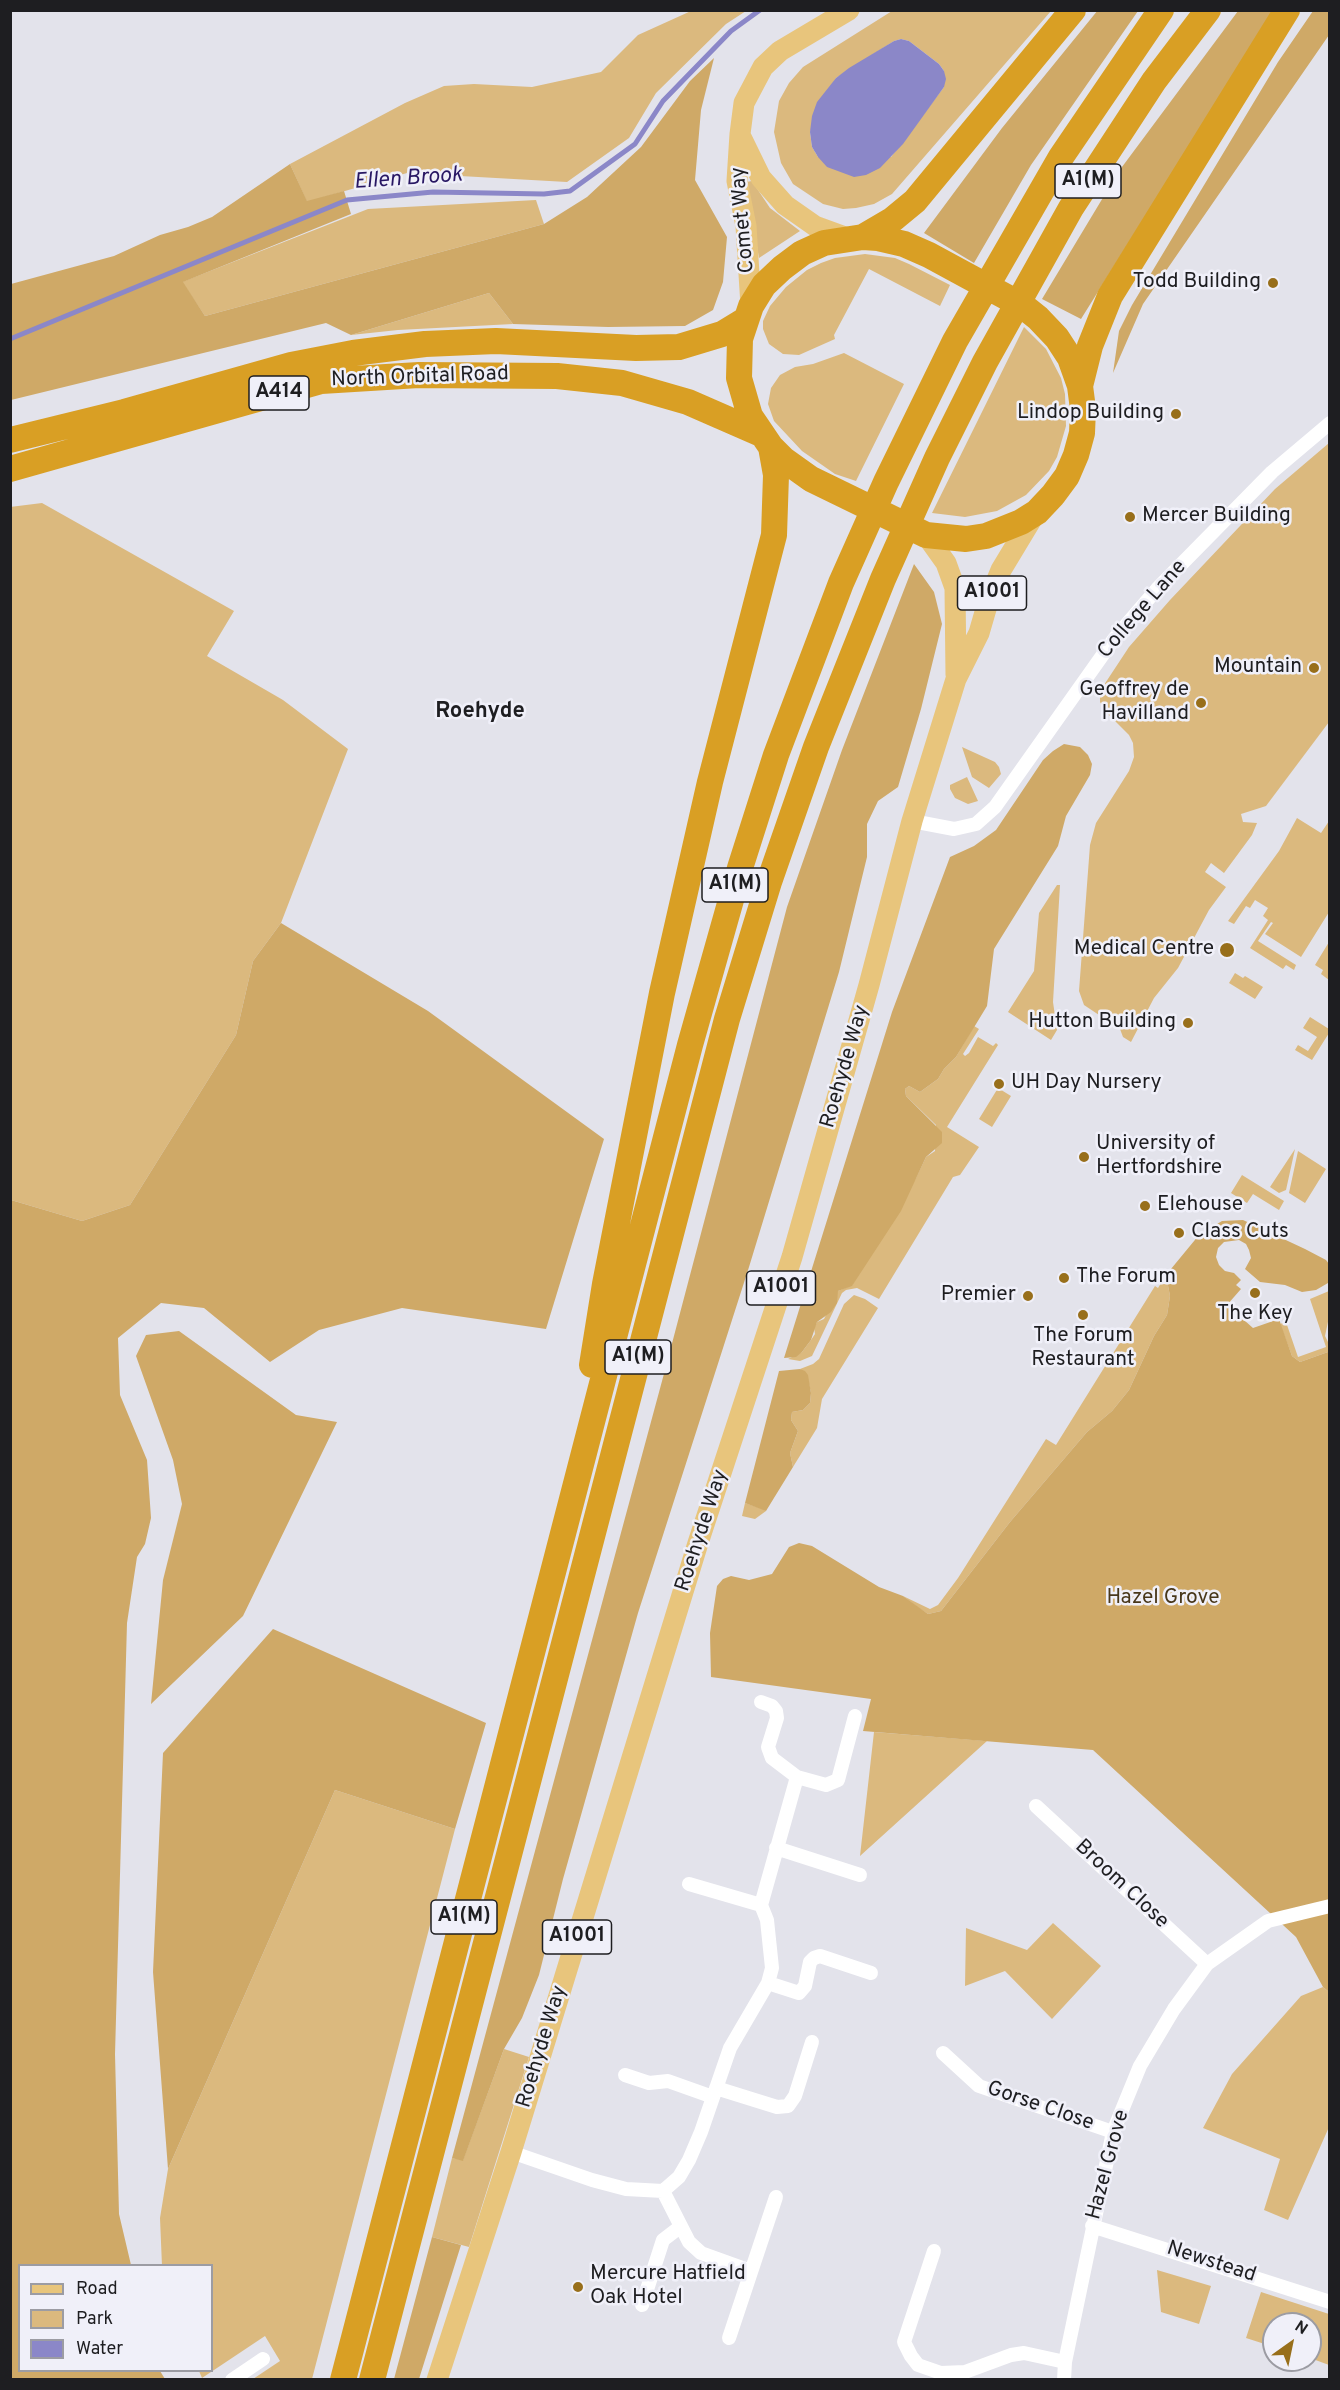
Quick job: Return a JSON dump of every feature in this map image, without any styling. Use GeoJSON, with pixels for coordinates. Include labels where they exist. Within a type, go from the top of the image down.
{"type":"FeatureCollection","features":[{"type":"Feature","properties":{"kind":"highway"},"geometry":{"type":"LineString","coordinates":[[584,1454],[589,1383],[602,1306],[660,1005],[710,782],[774,536],[776,475],[765,440],[746,406],[739,378],[740,339],[748,313],[765,285],[802,253],[824,243],[856,237],[892,220],[915,201],[1073,10]]}},
{"type":"Feature","properties":{"kind":"highway","name":"A1(M)"},"geometry":{"type":"LineString","coordinates":[[343,2379],[690,1045],[740,868],[776,755],[841,583],[886,482],[955,340],[1061,157],[1161,10]]}},
{"type":"Feature","properties":{"kind":"highway","name":"A1(M)"},"geometry":{"type":"LineString","coordinates":[[372,2379],[727,1019],[769,882],[816,747],[882,579],[937,458],[985,362],[1071,208],[1154,81],[1208,10]]}},
{"type":"Feature","properties":{"kind":"highway"},"geometry":{"type":"LineString","coordinates":[[1080,386],[1089,346],[1110,296],[1287,10]]}},
{"type":"Feature","properties":{"kind":"highway"},"geometry":{"type":"LineString","coordinates":[[765,440],[783,459],[810,478],[926,535],[966,539],[986,536],[1021,522],[1037,512],[1067,476],[1082,433],[1083,409],[1080,386],[1070,358],[1057,338],[1023,306],[929,255],[893,240],[856,237]]}},
{"type":"Feature","properties":{"kind":"highway","name":"North Orbital Road"},"geometry":{"type":"LineString","coordinates":[[10,440],[124,412],[291,365],[353,353],[425,344],[496,341],[636,348],[679,347],[722,334],[748,313]]}},
{"type":"Feature","properties":{"kind":"highway","name":"North Orbital Road"},"geometry":{"type":"LineString","coordinates":[[10,469],[321,381],[419,375],[557,376],[621,382],[688,402],[765,440]]}},
{"type":"Feature","properties":{"kind":"main road","name":"Comet Way"},"geometry":{"type":"LineString","coordinates":[[748,313],[746,226],[737,181],[744,103],[763,67],[780,51],[849,10]]}},
{"type":"Feature","properties":{"kind":"main road","name":"Comet Way"},"geometry":{"type":"LineString","coordinates":[[740,134],[761,178],[785,205],[815,226],[856,237]]}},
{"type":"Feature","properties":{"kind":"main road","name":"Roehyde Way"},"geometry":{"type":"LineString","coordinates":[[437,2379],[511,2152],[698,1543],[792,1257],[869,985],[912,821],[956,679],[979,633],[1001,570],[1037,512]]}},
{"type":"Feature","properties":{"kind":"main road","name":"Roehyde Way"},"geometry":{"type":"LineString","coordinates":[[926,535],[946,563],[955,588],[956,679]]}},
{"type":"Feature","properties":{"kind":"street","name":"College Lane"},"geometry":{"type":"LineString","coordinates":[[912,821],[954,829],[976,824],[995,807],[1114,639],[1157,589],[1272,472],[1329,423]]}},
{"type":"Feature","properties":{"kind":"street"},"geometry":{"type":"LineString","coordinates":[[761,1702],[772,1706],[776,1711],[777,1718],[768,1747],[772,1758],[797,1777],[826,1785],[838,1780],[855,1716]]}},
{"type":"Feature","properties":{"kind":"street"},"geometry":{"type":"LineString","coordinates":[[511,2152],[592,2180],[627,2189],[663,2190],[679,2177],[689,2160],[730,2048],[768,1983],[772,1968],[767,1920],[761,1905],[797,1777]]}},
{"type":"Feature","properties":{"kind":"street","name":"Broom Close"},"geometry":{"type":"LineString","coordinates":[[1035,1806],[1207,1964]]}},
{"type":"Feature","properties":{"kind":"street"},"geometry":{"type":"LineString","coordinates":[[776,1848],[860,1875]]}},
{"type":"Feature","properties":{"kind":"street"},"geometry":{"type":"LineString","coordinates":[[689,1884],[761,1905]]}},
{"type":"Feature","properties":{"kind":"street","name":"Hazel Grove"},"geometry":{"type":"LineString","coordinates":[[1064,2379],[1065,2362],[1113,2132],[1140,2066],[1174,2010],[1207,1964],[1268,1921],[1329,1906]]}},
{"type":"Feature","properties":{"kind":"street"},"geometry":{"type":"LineString","coordinates":[[768,1983],[799,1993],[805,1986],[810,1962],[820,1956],[870,1973]]}},
{"type":"Feature","properties":{"kind":"street"},"geometry":{"type":"LineString","coordinates":[[625,2075],[649,2083],[668,2081],[777,2107],[788,2106],[795,2096],[812,2042]]}},
{"type":"Feature","properties":{"kind":"street","name":"Gorse Close"},"geometry":{"type":"LineString","coordinates":[[943,2053],[979,2086],[1113,2132]]}},
{"type":"Feature","properties":{"kind":"street"},"geometry":{"type":"LineString","coordinates":[[663,2190],[689,2242],[701,2253],[752,2271]]}},
{"type":"Feature","properties":{"kind":"street"},"geometry":{"type":"LineString","coordinates":[[729,2338],[776,2197]]}},
{"type":"Feature","properties":{"kind":"street","name":"Newstead"},"geometry":{"type":"LineString","coordinates":[[1092,2226],[1329,2301]]}},
{"type":"Feature","properties":{"kind":"street"},"geometry":{"type":"LineString","coordinates":[[642,2305],[663,2240],[680,2227]]}},
{"type":"Feature","properties":{"kind":"street"},"geometry":{"type":"LineString","coordinates":[[934,2251],[904,2342],[918,2365],[941,2373],[965,2372],[1011,2355],[1024,2353],[1065,2362]]}},
{"type":"Feature","properties":{"kind":"street"},"geometry":{"type":"LineString","coordinates":[[232,2379],[263,2359]]}},
{"type":"Feature","properties":{"kind":"green space"},"geometry":{"type":"Polygon","coordinates":[[[1098,10],[1138,11],[1031,165],[974,263],[924,233],[1002,128],[1098,10]]]}},
{"type":"Feature","properties":{"kind":"green space"},"geometry":{"type":"Polygon","coordinates":[[[691,11],[746,11],[726,24],[656,93],[629,138],[567,182],[407,173],[307,202],[290,164],[405,103],[444,86],[474,84],[532,87],[601,72],[638,35],[691,11]]]}},
{"type":"Feature","properties":{"kind":"green space"},"geometry":{"type":"Polygon","coordinates":[[[892,11],[1051,11],[892,194],[874,204],[843,209],[823,204],[793,184],[781,163],[774,132],[779,101],[789,83],[803,67],[892,11]],[[901,39],[894,41],[836,78],[810,132],[812,147],[818,157],[891,157],[944,87],[944,71],[939,64],[909,41],[901,39]]]}},
{"type":"Feature","properties":{"kind":"green space"},"geometry":{"type":"Polygon","coordinates":[[[1238,11],[1273,11],[1081,319],[1042,299],[1119,171],[1238,11]]]}},
{"type":"Feature","properties":{"kind":"green space"},"geometry":{"type":"Polygon","coordinates":[[[1313,11],[1329,11],[1329,35],[1143,304],[1113,373],[1119,331],[1132,305],[1278,62],[1313,11]]]}},
{"type":"Feature","properties":{"kind":"green space"},"geometry":{"type":"Polygon","coordinates":[[[714,58],[701,110],[695,180],[727,237],[723,282],[713,310],[685,326],[608,327],[513,324],[489,293],[351,335],[326,323],[11,400],[11,284],[114,256],[160,235],[212,217],[290,164],[307,201],[344,191],[351,214],[183,282],[205,316],[544,224],[587,197],[641,147],[690,81],[714,58]]]}},
{"type":"Feature","properties":{"kind":"green space"},"geometry":{"type":"Polygon","coordinates":[[[752,181],[770,208],[800,231],[759,258],[746,182],[752,181]]]}},
{"type":"Feature","properties":{"kind":"green space"},"geometry":{"type":"Polygon","coordinates":[[[536,200],[544,224],[205,316],[182,282],[368,209],[536,200]]]}},
{"type":"Feature","properties":{"kind":"green space"},"geometry":{"type":"Polygon","coordinates":[[[865,254],[895,258],[950,285],[940,306],[869,269],[834,335],[835,339],[799,355],[783,354],[769,344],[763,329],[763,321],[770,306],[786,287],[807,270],[821,263],[835,258],[865,254]]]}},
{"type":"Feature","properties":{"kind":"green space"},"geometry":{"type":"Polygon","coordinates":[[[489,293],[513,324],[398,330],[351,335],[489,293]]]}},
{"type":"Feature","properties":{"kind":"green space"},"geometry":{"type":"Polygon","coordinates":[[[1024,327],[1046,349],[1061,378],[1065,394],[1066,426],[1057,457],[1049,471],[1026,495],[997,511],[965,517],[932,513],[1024,327]]]}},
{"type":"Feature","properties":{"kind":"green space"},"geometry":{"type":"Polygon","coordinates":[[[844,353],[904,384],[856,481],[835,474],[802,451],[774,421],[768,404],[771,388],[780,375],[795,367],[813,364],[844,353]]]}},
{"type":"Feature","properties":{"kind":"green space"},"geometry":{"type":"Polygon","coordinates":[[[1329,443],[1329,722],[1266,806],[1241,814],[1243,822],[1257,823],[1252,835],[1224,873],[1211,863],[1205,872],[1226,887],[1209,910],[1178,968],[1154,998],[1131,1042],[1123,1037],[1120,1029],[1084,1005],[1079,991],[1090,845],[1096,823],[1129,771],[1134,757],[1133,743],[1129,735],[1107,713],[1100,702],[1100,691],[1129,647],[1170,600],[1275,489],[1329,443]]]}},
{"type":"Feature","properties":{"kind":"green space"},"geometry":{"type":"Polygon","coordinates":[[[42,503],[234,611],[207,656],[283,700],[348,749],[281,923],[253,961],[236,1035],[130,1205],[82,1221],[11,1200],[10,507],[42,503]]]}},
{"type":"Feature","properties":{"kind":"green space"},"geometry":{"type":"Polygon","coordinates":[[[914,564],[934,592],[942,624],[921,709],[898,787],[878,801],[867,824],[867,857],[839,972],[749,1267],[638,1613],[563,1879],[539,1975],[522,2018],[504,2049],[463,2161],[452,2158],[665,1370],[787,907],[842,750],[914,564]]]}},
{"type":"Feature","properties":{"kind":"green space"},"geometry":{"type":"Polygon","coordinates":[[[1064,744],[1080,747],[1088,755],[1092,764],[1090,775],[1066,816],[1058,846],[994,949],[987,1006],[956,1057],[938,1079],[920,1092],[909,1086],[905,1089],[906,1096],[942,1132],[942,1143],[926,1157],[901,1211],[852,1286],[838,1291],[837,1303],[831,1312],[817,1322],[811,1340],[802,1352],[796,1357],[784,1358],[892,1012],[950,857],[974,846],[996,830],[1043,760],[1064,744]]]}},
{"type":"Feature","properties":{"kind":"green space"},"geometry":{"type":"Polygon","coordinates":[[[962,747],[995,762],[999,767],[1001,774],[989,788],[972,777],[962,747]]]}},
{"type":"Feature","properties":{"kind":"green space"},"geometry":{"type":"Polygon","coordinates":[[[967,777],[978,801],[968,804],[955,798],[950,789],[950,785],[967,777]]]}},
{"type":"Feature","properties":{"kind":"green space"},"geometry":{"type":"Polygon","coordinates":[[[1297,818],[1321,833],[1329,821],[1329,912],[1301,957],[1265,934],[1273,923],[1271,922],[1258,941],[1296,965],[1294,970],[1286,965],[1283,969],[1250,948],[1268,920],[1263,916],[1268,908],[1255,900],[1250,908],[1246,906],[1234,924],[1228,921],[1279,851],[1297,818]]]}},
{"type":"Feature","properties":{"kind":"green space"},"geometry":{"type":"Polygon","coordinates":[[[1057,885],[1060,885],[1053,1002],[1057,1030],[1051,1040],[1008,1012],[1034,971],[1039,913],[1057,885]]]}},
{"type":"Feature","properties":{"kind":"green space"},"geometry":{"type":"Polygon","coordinates":[[[281,923],[428,1011],[604,1139],[546,1329],[402,1308],[319,1330],[270,1362],[204,1308],[161,1303],[118,1338],[120,1395],[147,1460],[151,1518],[145,1544],[137,1557],[127,1623],[115,2054],[119,2214],[131,2264],[18,2264],[18,2372],[161,2372],[165,2379],[11,2379],[11,1200],[82,1221],[130,1205],[236,1035],[253,961],[281,923]]]}},
{"type":"Feature","properties":{"kind":"green space"},"geometry":{"type":"Polygon","coordinates":[[[1329,942],[1329,980],[1321,974],[1323,970],[1315,965],[1329,942]]]}},
{"type":"Feature","properties":{"kind":"green space"},"geometry":{"type":"Polygon","coordinates":[[[1235,973],[1263,987],[1255,999],[1229,983],[1235,973]]]}},
{"type":"Feature","properties":{"kind":"green space"},"geometry":{"type":"Polygon","coordinates":[[[1310,1017],[1329,1029],[1329,1033],[1312,1060],[1295,1050],[1298,1045],[1308,1051],[1317,1037],[1303,1028],[1310,1017]]]}},
{"type":"Feature","properties":{"kind":"green space"},"geometry":{"type":"Polygon","coordinates":[[[974,1026],[979,1029],[963,1054],[965,1056],[978,1037],[993,1046],[996,1043],[998,1045],[947,1127],[979,1147],[960,1175],[953,1177],[879,1299],[857,1288],[846,1290],[842,1293],[812,1356],[800,1361],[788,1359],[802,1352],[811,1340],[815,1334],[814,1328],[817,1322],[824,1319],[838,1291],[852,1285],[916,1178],[926,1157],[935,1151],[936,1125],[906,1096],[905,1089],[909,1086],[920,1092],[938,1079],[956,1057],[974,1026]]]}},
{"type":"Feature","properties":{"kind":"green space"},"geometry":{"type":"Polygon","coordinates":[[[998,1088],[1011,1096],[992,1127],[979,1119],[998,1088]]]}},
{"type":"Feature","properties":{"kind":"green space"},"geometry":{"type":"Polygon","coordinates":[[[1295,1149],[1286,1190],[1279,1193],[1270,1187],[1295,1149]]]}},
{"type":"Feature","properties":{"kind":"green space"},"geometry":{"type":"Polygon","coordinates":[[[1298,1151],[1326,1169],[1305,1203],[1289,1193],[1298,1151]]]}},
{"type":"Feature","properties":{"kind":"green space"},"geometry":{"type":"Polygon","coordinates":[[[1242,1175],[1284,1201],[1279,1210],[1253,1194],[1247,1203],[1231,1193],[1242,1175]]]}},
{"type":"Feature","properties":{"kind":"green space","name":"Hazel Grove"},"geometry":{"type":"Polygon","coordinates":[[[1243,1220],[1305,1249],[1326,1260],[1329,1264],[1328,1283],[1316,1290],[1302,1292],[1285,1285],[1260,1282],[1245,1269],[1251,1258],[1246,1244],[1239,1240],[1224,1242],[1218,1248],[1216,1257],[1219,1265],[1225,1271],[1234,1273],[1241,1280],[1236,1285],[1241,1289],[1227,1305],[1253,1328],[1279,1319],[1292,1356],[1300,1362],[1328,1352],[1329,1349],[1329,1992],[1323,1987],[1296,1937],[1093,1750],[863,1731],[871,1699],[711,1677],[710,1633],[717,1586],[723,1579],[731,1576],[749,1580],[772,1574],[789,1547],[799,1543],[812,1546],[879,1587],[903,1596],[928,1614],[941,1611],[1010,1522],[1087,1432],[1112,1411],[1129,1390],[1154,1336],[1167,1315],[1170,1296],[1166,1275],[1199,1235],[1222,1221],[1243,1220]]]}},
{"type":"Feature","properties":{"kind":"green space"},"geometry":{"type":"Polygon","coordinates":[[[1166,1275],[1170,1296],[1167,1315],[1154,1336],[1129,1390],[1112,1411],[1087,1432],[1010,1522],[941,1611],[928,1614],[917,1607],[903,1596],[930,1609],[938,1605],[958,1578],[1046,1439],[1056,1445],[1155,1286],[1158,1288],[1166,1275]]]}},
{"type":"Feature","properties":{"kind":"green space"},"geometry":{"type":"Polygon","coordinates":[[[1329,1291],[1329,1317],[1325,1336],[1329,1344],[1328,1352],[1300,1362],[1292,1356],[1280,1324],[1286,1322],[1298,1357],[1326,1347],[1310,1299],[1329,1291]]]}},
{"type":"Feature","properties":{"kind":"green space"},"geometry":{"type":"Polygon","coordinates":[[[854,1295],[878,1308],[822,1399],[817,1428],[793,1467],[790,1453],[798,1431],[791,1420],[792,1412],[803,1410],[810,1403],[811,1393],[807,1375],[800,1369],[819,1359],[844,1304],[854,1295]]]}},
{"type":"Feature","properties":{"kind":"green space"},"geometry":{"type":"Polygon","coordinates":[[[179,1331],[296,1415],[337,1422],[243,1616],[151,1704],[163,1580],[182,1504],[173,1460],[136,1356],[146,1335],[179,1331]]]}},
{"type":"Feature","properties":{"kind":"green space"},"geometry":{"type":"Polygon","coordinates":[[[800,1369],[808,1375],[810,1403],[803,1410],[792,1412],[791,1420],[798,1431],[790,1453],[793,1467],[766,1511],[745,1503],[779,1371],[800,1369]]]}},
{"type":"Feature","properties":{"kind":"green space"},"geometry":{"type":"Polygon","coordinates":[[[745,1503],[766,1511],[755,1519],[742,1516],[745,1503]]]}},
{"type":"Feature","properties":{"kind":"green space"},"geometry":{"type":"Polygon","coordinates":[[[273,1629],[486,1723],[455,1829],[335,1790],[168,2169],[153,1972],[163,1753],[273,1629]]]}},
{"type":"Feature","properties":{"kind":"green space"},"geometry":{"type":"Polygon","coordinates":[[[874,1732],[987,1741],[860,1856],[874,1732]]]}},
{"type":"Feature","properties":{"kind":"green space"},"geometry":{"type":"Polygon","coordinates":[[[335,1790],[455,1829],[312,2379],[253,2379],[280,2361],[265,2336],[213,2371],[213,2264],[162,2264],[160,2218],[168,2169],[335,1790]]]}},
{"type":"Feature","properties":{"kind":"green space"},"geometry":{"type":"Polygon","coordinates":[[[1053,1923],[1101,1966],[1052,2019],[1005,1971],[965,1986],[966,1928],[1027,1950],[1053,1923]]]}},
{"type":"Feature","properties":{"kind":"green space"},"geometry":{"type":"Polygon","coordinates":[[[1323,1987],[1329,1992],[1329,2127],[1288,2220],[1264,2210],[1280,2159],[1203,2128],[1232,2074],[1301,1996],[1323,1987]]]}},
{"type":"Feature","properties":{"kind":"green space"},"geometry":{"type":"Polygon","coordinates":[[[504,2049],[529,2057],[469,2247],[432,2237],[452,2158],[463,2160],[504,2049]]]}},
{"type":"Feature","properties":{"kind":"green space"},"geometry":{"type":"Polygon","coordinates":[[[432,2237],[461,2245],[419,2379],[394,2379],[432,2237]]]}},
{"type":"Feature","properties":{"kind":"green space"},"geometry":{"type":"Polygon","coordinates":[[[1157,2270],[1211,2286],[1199,2324],[1161,2312],[1157,2270]]]}},
{"type":"Feature","properties":{"kind":"green space"},"geometry":{"type":"Polygon","coordinates":[[[1261,2292],[1329,2314],[1329,2365],[1322,2362],[1322,2312],[1262,2312],[1262,2343],[1246,2338],[1261,2292]]]}},
{"type":"Feature","properties":{"kind":"green space"},"geometry":{"type":"Polygon","coordinates":[[[199,2372],[211,2372],[202,2378],[199,2372]]]}},
{"type":"Feature","properties":{"kind":"water"},"geometry":{"type":"Polygon","coordinates":[[[901,39],[909,41],[939,64],[946,79],[944,87],[903,144],[880,168],[866,175],[854,177],[827,167],[812,147],[810,132],[817,102],[836,78],[849,68],[901,39]]]}},
{"type":"Feature","properties":{"kind":"waterway","name":"Ellen Brook"},"geometry":{"type":"LineString","coordinates":[[10,339],[347,200],[433,192],[544,194],[570,191],[635,144],[663,101],[731,31],[760,10]]}},
{"type":"Feature","properties":{"kind":"place","name":"Todd Building"},"geometry":{"type":"Point","coordinates":[1273,283]}},
{"type":"Feature","properties":{"kind":"place","name":"Lindop Building"},"geometry":{"type":"Point","coordinates":[1176,414]}},
{"type":"Feature","properties":{"kind":"place","name":"Mercer Building"},"geometry":{"type":"Point","coordinates":[1130,517]}},
{"type":"Feature","properties":{"kind":"place","name":"Mountain"},"geometry":{"type":"Point","coordinates":[1314,668]}},
{"type":"Feature","properties":{"kind":"place","name":"Geoffrey de Havilland"},"geometry":{"type":"Point","coordinates":[1201,703]}},
{"type":"Feature","properties":{"kind":"place","name":"Medical Centre"},"geometry":{"type":"Point","coordinates":[1227,950]}},
{"type":"Feature","properties":{"kind":"place","name":"Hutton Building"},"geometry":{"type":"Point","coordinates":[1188,1023]}},
{"type":"Feature","properties":{"kind":"place","name":"UH Day Nursery"},"geometry":{"type":"Point","coordinates":[999,1084]}},
{"type":"Feature","properties":{"kind":"place","name":"University of Hertfordshire"},"geometry":{"type":"Point","coordinates":[1084,1157]}},
{"type":"Feature","properties":{"kind":"place","name":"Elehouse"},"geometry":{"type":"Point","coordinates":[1145,1206]}},
{"type":"Feature","properties":{"kind":"place","name":"Class Cuts"},"geometry":{"type":"Point","coordinates":[1179,1233]}},
{"type":"Feature","properties":{"kind":"place","name":"The Forum"},"geometry":{"type":"Point","coordinates":[1064,1278]}},
{"type":"Feature","properties":{"kind":"place","name":"The Key"},"geometry":{"type":"Point","coordinates":[1255,1293]}},
{"type":"Feature","properties":{"kind":"place","name":"Premier"},"geometry":{"type":"Point","coordinates":[1028,1296]}},
{"type":"Feature","properties":{"kind":"place","name":"The Forum Restaurant"},"geometry":{"type":"Point","coordinates":[1083,1315]}},
{"type":"Feature","properties":{"kind":"place","name":"Mercure Hatfield Oak Hotel"},"geometry":{"type":"Point","coordinates":[578,2287]}},
{"type":"Feature","properties":{"kind":"district","name":"Roehyde"},"geometry":{"type":"Point","coordinates":[480,713]}}]}
